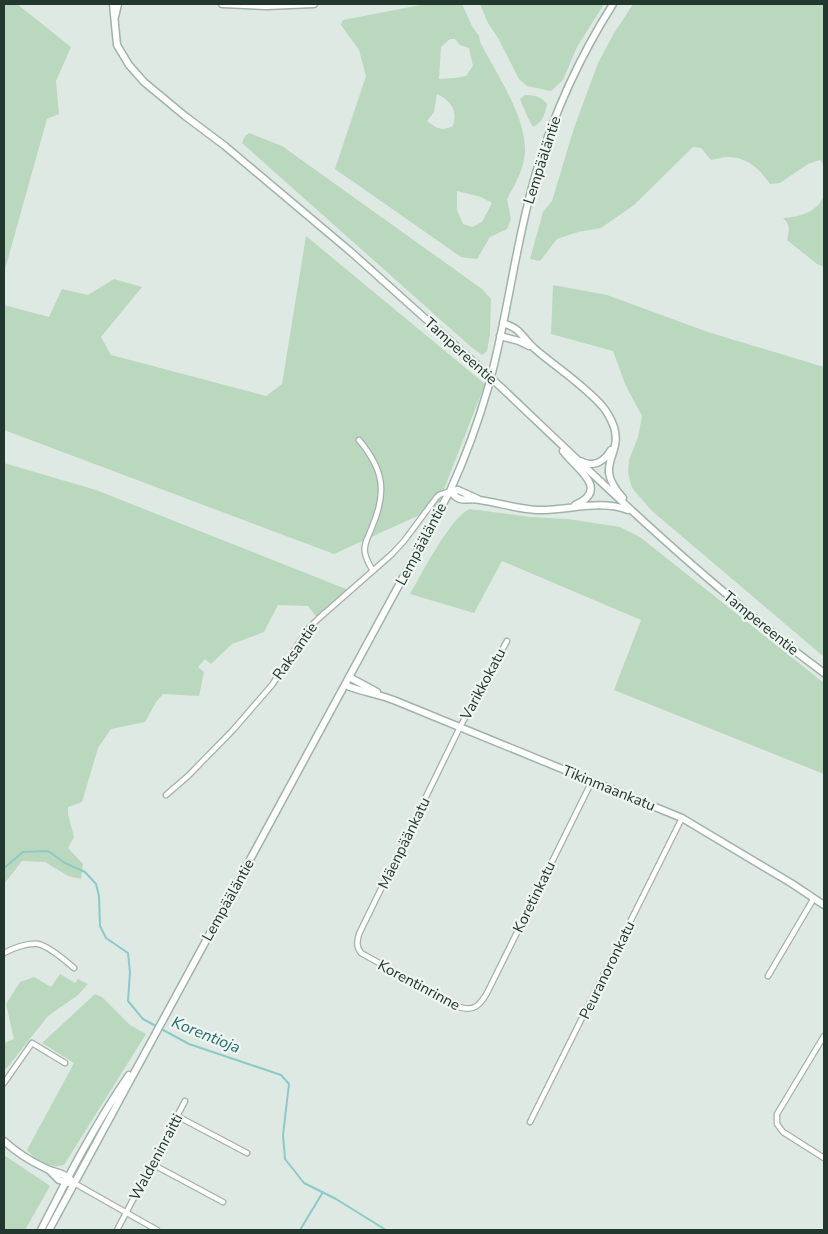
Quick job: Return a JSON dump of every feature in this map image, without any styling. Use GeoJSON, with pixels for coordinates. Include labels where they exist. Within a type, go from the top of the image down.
{"type":"FeatureCollection","features":[{"type":"Feature","properties":{"kind":"main road","name":"Tampereentie"},"geometry":{"type":"LineString","coordinates":[[113,4],[116,42],[123,56],[144,82],[225,146],[344,245],[476,364],[631,511],[712,582],[824,673]]}},
{"type":"Feature","properties":{"kind":"main road","name":"Tampereentie"},"geometry":{"type":"LineString","coordinates":[[114,21],[118,4]]}},
{"type":"Feature","properties":{"kind":"main road"},"geometry":{"type":"LineString","coordinates":[[222,4],[266,6],[314,4]]}},
{"type":"Feature","properties":{"kind":"main road","name":"Lempääläntie"},"geometry":{"type":"LineString","coordinates":[[41,1230],[102,1118],[157,1031],[450,491],[476,427],[488,387],[528,202],[546,140],[570,82],[613,4]]}},
{"type":"Feature","properties":{"kind":"main road"},"geometry":{"type":"LineString","coordinates":[[503,323],[516,329],[533,348],[595,399],[607,412],[614,429],[609,468],[610,481],[640,519]]}},
{"type":"Feature","properties":{"kind":"main road"},"geometry":{"type":"LineString","coordinates":[[500,336],[519,341],[533,348]]}},
{"type":"Feature","properties":{"kind":"main road"},"geometry":{"type":"LineString","coordinates":[[554,438],[568,457],[585,474],[590,486],[587,498],[574,506],[562,509]]}},
{"type":"Feature","properties":{"kind":"main road"},"geometry":{"type":"LineString","coordinates":[[575,458],[586,464],[597,463],[604,459],[613,446]]}},
{"type":"Feature","properties":{"kind":"main road"},"geometry":{"type":"LineString","coordinates":[[450,491],[456,499],[465,501],[478,499],[520,508],[562,509],[610,505],[631,511]]}},
{"type":"Feature","properties":{"kind":"main road","name":"Tikinmaankatu"},"geometry":{"type":"LineString","coordinates":[[349,677],[382,695],[682,818],[824,905]]}},
{"type":"Feature","properties":{"kind":"main road","name":"Tikinmaankatu"},"geometry":{"type":"LineString","coordinates":[[345,685],[357,690],[382,695]]}},
{"type":"Feature","properties":{"kind":"main road","name":"Lempääläntie"},"geometry":{"type":"LineString","coordinates":[[49,1230],[145,1051]]}},
{"type":"Feature","properties":{"kind":"main road"},"geometry":{"type":"LineString","coordinates":[[4,1141],[48,1169],[59,1180],[67,1180],[74,1183]]}},
{"type":"Feature","properties":{"kind":"street"},"geometry":{"type":"LineString","coordinates":[[359,440],[377,466],[382,491],[379,508],[365,545],[365,555],[373,572]]}},
{"type":"Feature","properties":{"kind":"street","name":"Raksantie"},"geometry":{"type":"LineString","coordinates":[[166,795],[188,776],[233,730],[272,685],[308,629],[373,572],[404,541],[436,498],[450,491]]}},
{"type":"Feature","properties":{"kind":"street","name":"Varikkokatu"},"geometry":{"type":"LineString","coordinates":[[460,727],[507,640]]}},
{"type":"Feature","properties":{"kind":"street","name":"Mäenpäänkatu"},"geometry":{"type":"LineString","coordinates":[[366,957],[358,948],[359,934],[460,727]]}},
{"type":"Feature","properties":{"kind":"street","name":"Koretinkatu"},"geometry":{"type":"LineString","coordinates":[[472,1010],[482,1002],[487,993],[592,781]]}},
{"type":"Feature","properties":{"kind":"street","name":"Peuranoronkatu"},"geometry":{"type":"LineString","coordinates":[[530,1122],[682,818]]}},
{"type":"Feature","properties":{"kind":"street"},"geometry":{"type":"LineString","coordinates":[[768,976],[814,898]]}},
{"type":"Feature","properties":{"kind":"street"},"geometry":{"type":"LineString","coordinates":[[4,953],[14,948],[38,944],[74,968]]}},
{"type":"Feature","properties":{"kind":"street","name":"Korentinrinne"},"geometry":{"type":"LineString","coordinates":[[366,957],[460,1008],[472,1010]]}},
{"type":"Feature","properties":{"kind":"street"},"geometry":{"type":"LineString","coordinates":[[824,1036],[777,1114],[777,1124],[783,1132],[824,1158]]}},
{"type":"Feature","properties":{"kind":"street"},"geometry":{"type":"LineString","coordinates":[[4,1083],[7,1073],[32,1043],[65,1063]]}},
{"type":"Feature","properties":{"kind":"street","name":"Waldeninraitti"},"geometry":{"type":"LineString","coordinates":[[117,1230],[185,1101]]}},
{"type":"Feature","properties":{"kind":"street"},"geometry":{"type":"LineString","coordinates":[[177,1116],[247,1153]]}},
{"type":"Feature","properties":{"kind":"street"},"geometry":{"type":"LineString","coordinates":[[152,1164],[223,1202]]}},
{"type":"Feature","properties":{"kind":"street"},"geometry":{"type":"LineString","coordinates":[[74,1183],[158,1230]]}},
{"type":"Feature","properties":{"kind":"green space"},"geometry":{"type":"Polygon","coordinates":[[[4,4],[17,4],[71,47],[56,81],[59,114],[47,119],[4,273],[4,4]]]}},
{"type":"Feature","properties":{"kind":"green space"},"geometry":{"type":"Polygon","coordinates":[[[426,4],[462,4],[509,95],[521,124],[525,152],[521,171],[507,199],[511,219],[507,229],[490,237],[477,259],[461,257],[335,169],[366,76],[359,50],[341,25],[343,20],[426,4]],[[450,39],[441,47],[439,79],[466,76],[473,66],[469,48],[460,45],[455,39],[450,39]],[[437,94],[434,112],[427,121],[439,128],[445,129],[453,126],[455,115],[450,103],[437,94]],[[457,191],[457,210],[463,224],[472,227],[482,222],[492,203],[481,197],[457,191]]]}},
{"type":"Feature","properties":{"kind":"green space"},"geometry":{"type":"Polygon","coordinates":[[[480,4],[604,4],[577,47],[563,80],[551,91],[527,86],[519,79],[488,23],[480,4]]]}},
{"type":"Feature","properties":{"kind":"green space"},"geometry":{"type":"Polygon","coordinates":[[[633,4],[824,4],[824,165],[820,160],[808,164],[780,183],[770,184],[757,168],[746,161],[727,157],[711,160],[701,148],[693,147],[634,205],[601,228],[578,232],[557,239],[540,261],[530,259],[543,212],[552,201],[574,128],[598,63],[633,4]]]}},
{"type":"Feature","properties":{"kind":"green space"},"geometry":{"type":"Polygon","coordinates":[[[525,95],[537,96],[547,104],[543,117],[533,127],[520,99],[525,95]]]}},
{"type":"Feature","properties":{"kind":"green space"},"geometry":{"type":"Polygon","coordinates":[[[249,133],[282,146],[482,289],[491,299],[490,334],[487,351],[482,355],[470,346],[242,143],[245,136],[249,133]]]}},
{"type":"Feature","properties":{"kind":"green space"},"geometry":{"type":"Polygon","coordinates":[[[824,196],[824,267],[817,264],[787,240],[789,231],[783,218],[807,213],[817,206],[824,196]]]}},
{"type":"Feature","properties":{"kind":"green space"},"geometry":{"type":"Polygon","coordinates":[[[306,236],[485,384],[437,507],[334,554],[4,430],[4,305],[49,317],[62,289],[88,295],[114,279],[142,287],[101,337],[111,355],[266,396],[282,384],[306,236]]]}},
{"type":"Feature","properties":{"kind":"green space"},"geometry":{"type":"Polygon","coordinates":[[[553,285],[607,295],[708,332],[824,367],[824,657],[652,511],[632,488],[628,473],[629,460],[638,437],[642,416],[625,384],[613,351],[551,334],[553,285]]]}},
{"type":"Feature","properties":{"kind":"green space"},"geometry":{"type":"Polygon","coordinates":[[[4,463],[96,490],[351,591],[318,619],[308,606],[278,605],[264,632],[232,644],[211,664],[205,659],[198,667],[204,672],[199,696],[163,694],[156,702],[145,722],[111,729],[98,748],[82,802],[68,807],[74,837],[68,848],[83,864],[81,879],[68,876],[45,862],[22,861],[4,884],[4,463]]]}},
{"type":"Feature","properties":{"kind":"green space"},"geometry":{"type":"Polygon","coordinates":[[[470,509],[530,517],[568,519],[620,527],[640,537],[824,683],[824,774],[614,690],[641,620],[502,561],[474,613],[410,594],[429,560],[454,522],[470,509]]]}},
{"type":"Feature","properties":{"kind":"green space"},"geometry":{"type":"Polygon","coordinates":[[[60,974],[75,983],[78,979],[88,984],[78,995],[48,1016],[6,1069],[4,1067],[4,1043],[14,1039],[6,1004],[20,982],[34,977],[51,987],[60,974]]]}},
{"type":"Feature","properties":{"kind":"green space"},"geometry":{"type":"Polygon","coordinates":[[[95,994],[102,997],[130,1025],[146,1034],[64,1165],[53,1166],[44,1164],[27,1150],[74,1063],[42,1043],[95,994]]]}},
{"type":"Feature","properties":{"kind":"green space"},"geometry":{"type":"Polygon","coordinates":[[[4,1155],[50,1186],[25,1230],[4,1230],[4,1155]]]}},
{"type":"Feature","properties":{"kind":"waterway","name":"Korentioja"},"geometry":{"type":"LineString","coordinates":[[4,868],[23,852],[48,851],[65,863],[85,872],[96,884],[99,896],[100,926],[106,938],[128,953],[130,972],[128,1001],[143,1019],[189,1044],[281,1075],[289,1084],[283,1135],[285,1159],[304,1183],[336,1199],[386,1230]]}},
{"type":"Feature","properties":{"kind":"waterway"},"geometry":{"type":"LineString","coordinates":[[300,1230],[323,1192]]}}]}
